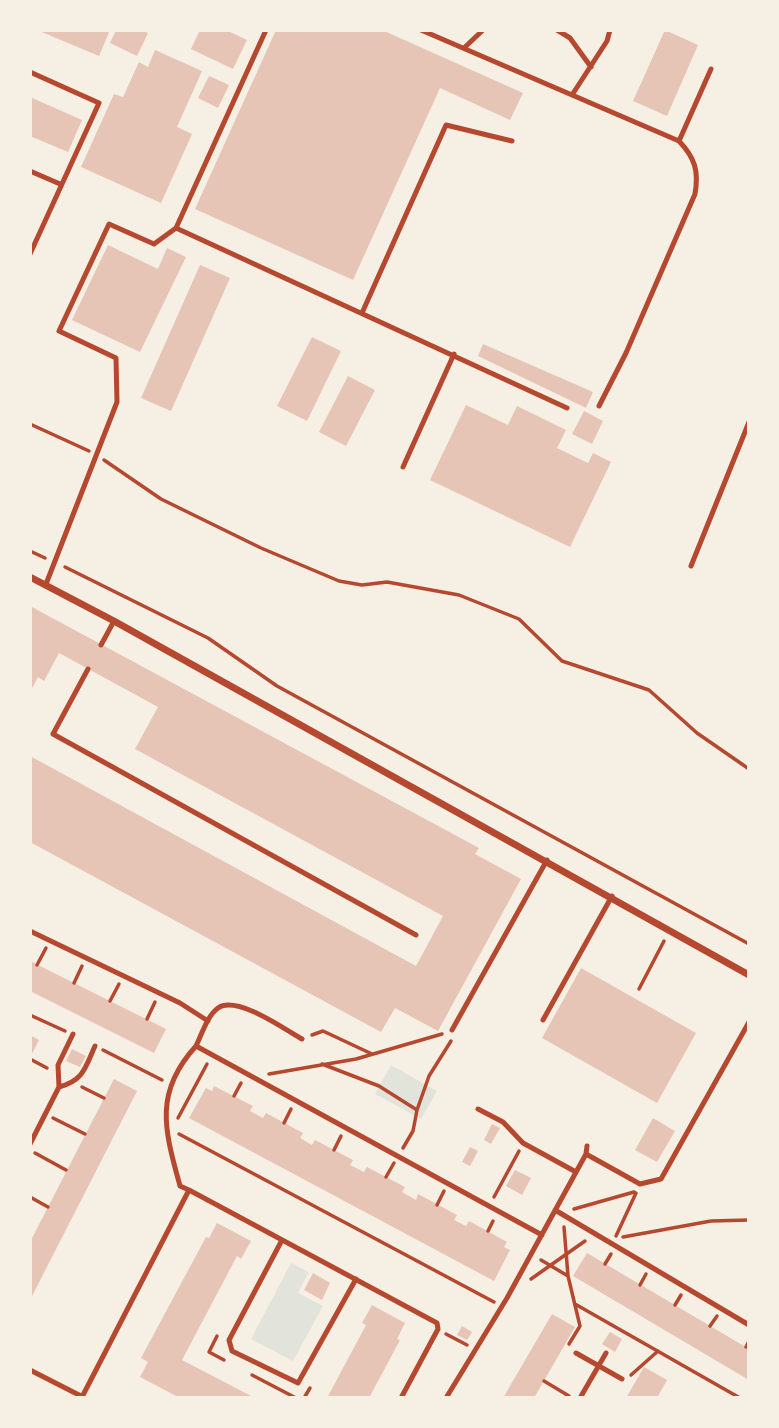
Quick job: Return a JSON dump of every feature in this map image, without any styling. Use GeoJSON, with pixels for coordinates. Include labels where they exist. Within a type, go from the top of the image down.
{"type":"FeatureCollection","features":[{"type":"Feature","properties":{"kind":"street"},"geometry":{"type":"LineString","coordinates":[[30,577],[547,860],[749,975]]}},
{"type":"Feature","properties":{"kind":"lane"},"geometry":{"type":"LineString","coordinates":[[46,584],[117,402],[116,358],[59,331],[109,224],[154,244],[176,228],[265,30]]}},
{"type":"Feature","properties":{"kind":"lane"},"geometry":{"type":"LineString","coordinates":[[421,30],[679,141],[691,154],[699,174],[695,194],[626,353],[599,406]]}},
{"type":"Feature","properties":{"kind":"lane"},"geometry":{"type":"LineString","coordinates":[[464,48],[483,30]]}},
{"type":"Feature","properties":{"kind":"lane"},"geometry":{"type":"LineString","coordinates":[[557,30],[570,38],[591,67]]}},
{"type":"Feature","properties":{"kind":"lane"},"geometry":{"type":"LineString","coordinates":[[572,95],[591,67],[610,30]]}},
{"type":"Feature","properties":{"kind":"lane"},"geometry":{"type":"LineString","coordinates":[[679,141],[711,69]]}},
{"type":"Feature","properties":{"kind":"lane"},"geometry":{"type":"LineString","coordinates":[[30,72],[99,103],[30,254]]}},
{"type":"Feature","properties":{"kind":"lane"},"geometry":{"type":"LineString","coordinates":[[362,313],[446,125],[512,141]]}},
{"type":"Feature","properties":{"kind":"lane"},"geometry":{"type":"LineString","coordinates":[[30,171],[60,184]]}},
{"type":"Feature","properties":{"kind":"lane"},"geometry":{"type":"LineString","coordinates":[[176,228],[567,408]]}},
{"type":"Feature","properties":{"kind":"lane"},"geometry":{"type":"LineString","coordinates":[[403,467],[454,354]]}},
{"type":"Feature","properties":{"kind":"lane"},"geometry":{"type":"LineString","coordinates":[[691,566],[749,422]]}},
{"type":"Feature","properties":{"kind":"lane"},"geometry":{"type":"LineString","coordinates":[[101,645],[114,621]]}},
{"type":"Feature","properties":{"kind":"lane"},"geometry":{"type":"LineString","coordinates":[[88,669],[53,734],[415,935]]}},
{"type":"Feature","properties":{"kind":"lane"},"geometry":{"type":"LineString","coordinates":[[452,1030],[547,860]]}},
{"type":"Feature","properties":{"kind":"lane"},"geometry":{"type":"LineString","coordinates":[[543,1020],[612,897]]}},
{"type":"Feature","properties":{"kind":"lane"},"geometry":{"type":"LineString","coordinates":[[30,931],[159,993],[208,1021]]}},
{"type":"Feature","properties":{"kind":"lane"},"geometry":{"type":"LineString","coordinates":[[302,1039],[244,1007],[230,1004],[218,1009],[188,1055],[164,1110],[164,1130],[180,1186],[436,1323],[438,1329],[401,1398]]}},
{"type":"Feature","properties":{"kind":"lane"},"geometry":{"type":"LineString","coordinates":[[586,1154],[640,1184],[661,1179],[749,1022]]}},
{"type":"Feature","properties":{"kind":"lane"},"geometry":{"type":"LineString","coordinates":[[30,1144],[59,1087],[57,1073],[73,1034]]}},
{"type":"Feature","properties":{"kind":"lane"},"geometry":{"type":"LineString","coordinates":[[59,1087],[74,1083],[81,1077],[95,1046]]}},
{"type":"Feature","properties":{"kind":"lane"},"geometry":{"type":"LineString","coordinates":[[196,1046],[541,1235]]}},
{"type":"Feature","properties":{"kind":"lane"},"geometry":{"type":"LineString","coordinates":[[478,1109],[503,1122],[523,1143],[576,1172]]}},
{"type":"Feature","properties":{"kind":"lane"},"geometry":{"type":"LineString","coordinates":[[446,1398],[475,1349],[497,1304],[555,1210],[586,1154],[587,1146]]}},
{"type":"Feature","properties":{"kind":"lane"},"geometry":{"type":"LineString","coordinates":[[30,1370],[84,1397],[189,1190]]}},
{"type":"Feature","properties":{"kind":"lane"},"geometry":{"type":"LineString","coordinates":[[555,1210],[749,1325]]}},
{"type":"Feature","properties":{"kind":"lane"},"geometry":{"type":"LineString","coordinates":[[282,1240],[229,1340],[228,1346],[244,1357],[298,1383],[356,1279]]}},
{"type":"Feature","properties":{"kind":"lane"},"geometry":{"type":"LineString","coordinates":[[576,1353],[623,1380]]}},
{"type":"Feature","properties":{"kind":"lane"},"geometry":{"type":"LineString","coordinates":[[580,1398],[606,1353]]}},
{"type":"Feature","properties":{"kind":"path"},"geometry":{"type":"LineString","coordinates":[[30,424],[97,455],[160,499],[261,548],[339,581],[362,585],[387,582],[459,595],[519,620],[562,661],[649,690],[697,733],[749,769]]}},
{"type":"Feature","properties":{"kind":"path"},"geometry":{"type":"LineString","coordinates":[[30,551],[170,617],[208,638],[277,686],[749,944]]}},
{"type":"Feature","properties":{"kind":"path"},"geometry":{"type":"LineString","coordinates":[[37,965],[50,940]]}},
{"type":"Feature","properties":{"kind":"path"},"geometry":{"type":"LineString","coordinates":[[639,989],[664,941]]}},
{"type":"Feature","properties":{"kind":"path"},"geometry":{"type":"LineString","coordinates":[[74,983],[85,958]]}},
{"type":"Feature","properties":{"kind":"path"},"geometry":{"type":"LineString","coordinates":[[110,1001],[123,976]]}},
{"type":"Feature","properties":{"kind":"path"},"geometry":{"type":"LineString","coordinates":[[147,1019],[159,993]]}},
{"type":"Feature","properties":{"kind":"path"},"geometry":{"type":"LineString","coordinates":[[229,1077],[246,1085],[263,1074],[374,1055],[452,1030],[452,1040],[429,1076],[413,1130],[386,1177]]}},
{"type":"Feature","properties":{"kind":"path"},"geometry":{"type":"LineString","coordinates":[[302,1039],[323,1031],[374,1055]]}},
{"type":"Feature","properties":{"kind":"path"},"geometry":{"type":"LineString","coordinates":[[188,1055],[218,1070]]}},
{"type":"Feature","properties":{"kind":"path"},"geometry":{"type":"LineString","coordinates":[[30,1059],[57,1073]]}},
{"type":"Feature","properties":{"kind":"path"},"geometry":{"type":"LineString","coordinates":[[320,1063],[380,1086],[417,1110]]}},
{"type":"Feature","properties":{"kind":"path"},"geometry":{"type":"LineString","coordinates":[[172,1130],[207,1064]]}},
{"type":"Feature","properties":{"kind":"path"},"geometry":{"type":"LineString","coordinates":[[74,1083],[103,1098]]}},
{"type":"Feature","properties":{"kind":"path"},"geometry":{"type":"LineString","coordinates":[[234,1096],[241,1083]]}},
{"type":"Feature","properties":{"kind":"path"},"geometry":{"type":"LineString","coordinates":[[280,1103],[301,1115]]}},
{"type":"Feature","properties":{"kind":"path"},"geometry":{"type":"LineString","coordinates":[[284,1123],[291,1110]]}},
{"type":"Feature","properties":{"kind":"path"},"geometry":{"type":"LineString","coordinates":[[45,1114],[85,1134]]}},
{"type":"Feature","properties":{"kind":"path"},"geometry":{"type":"LineString","coordinates":[[164,1130],[172,1130],[497,1304],[500,1292]]}},
{"type":"Feature","properties":{"kind":"path"},"geometry":{"type":"LineString","coordinates":[[331,1131],[352,1142]]}},
{"type":"Feature","properties":{"kind":"path"},"geometry":{"type":"LineString","coordinates":[[334,1150],[341,1136]]}},
{"type":"Feature","properties":{"kind":"path"},"geometry":{"type":"LineString","coordinates":[[489,1207],[523,1143]]}},
{"type":"Feature","properties":{"kind":"path"},"geometry":{"type":"LineString","coordinates":[[30,1150],[66,1170]]}},
{"type":"Feature","properties":{"kind":"path"},"geometry":{"type":"LineString","coordinates":[[383,1158],[403,1170]]}},
{"type":"Feature","properties":{"kind":"path"},"geometry":{"type":"LineString","coordinates":[[615,1238],[617,1227],[640,1184]]}},
{"type":"Feature","properties":{"kind":"path"},"geometry":{"type":"LineString","coordinates":[[434,1186],[454,1197]]}},
{"type":"Feature","properties":{"kind":"path"},"geometry":{"type":"LineString","coordinates":[[437,1205],[444,1191]]}},
{"type":"Feature","properties":{"kind":"path"},"geometry":{"type":"LineString","coordinates":[[567,1348],[580,1326],[568,1276],[562,1215],[583,1205],[636,1192]]}},
{"type":"Feature","properties":{"kind":"path"},"geometry":{"type":"LineString","coordinates":[[30,1197],[48,1207]]}},
{"type":"Feature","properties":{"kind":"path"},"geometry":{"type":"LineString","coordinates":[[485,1213],[503,1223]]}},
{"type":"Feature","properties":{"kind":"path"},"geometry":{"type":"LineString","coordinates":[[488,1231],[495,1218]]}},
{"type":"Feature","properties":{"kind":"path"},"geometry":{"type":"LineString","coordinates":[[607,1241],[711,1221],[749,1220]]}},
{"type":"Feature","properties":{"kind":"path"},"geometry":{"type":"LineString","coordinates":[[529,1280],[596,1234]]}},
{"type":"Feature","properties":{"kind":"path"},"geometry":{"type":"LineString","coordinates":[[541,1260],[568,1276]]}},
{"type":"Feature","properties":{"kind":"path"},"geometry":{"type":"LineString","coordinates":[[576,1304],[740,1398]]}},
{"type":"Feature","properties":{"kind":"path"},"geometry":{"type":"LineString","coordinates":[[438,1329],[475,1349]]}},
{"type":"Feature","properties":{"kind":"path"},"geometry":{"type":"LineString","coordinates":[[746,1347],[749,1340]]}},
{"type":"Feature","properties":{"kind":"path"},"geometry":{"type":"LineString","coordinates":[[623,1380],[658,1351]]}},
{"type":"Feature","properties":{"kind":"path"},"geometry":{"type":"LineString","coordinates":[[544,1381],[574,1398]]}},
{"type":"Feature","properties":{"kind":"path"},"geometry":{"type":"LineString","coordinates":[[304,1398],[311,1386]]}},
{"type":"Feature","properties":{"kind":"shaded area"},"geometry":{"type":"Polygon","coordinates":[[[391,1065],[437,1091],[421,1119],[375,1094],[391,1065]]]}},
{"type":"Feature","properties":{"kind":"shaded area"},"geometry":{"type":"Polygon","coordinates":[[[291,1263],[309,1272],[298,1293],[323,1306],[293,1361],[251,1339],[291,1263]]]}},
{"type":"Feature","properties":{"kind":"building"},"geometry":{"type":"Polygon","coordinates":[[[37,30],[110,30],[99,56],[37,30]]]}},
{"type":"Feature","properties":{"kind":"building"},"geometry":{"type":"Polygon","coordinates":[[[116,30],[141,30],[148,33],[137,56],[110,43],[116,30]]]}},
{"type":"Feature","properties":{"kind":"building"},"geometry":{"type":"Polygon","coordinates":[[[200,30],[226,30],[247,40],[233,69],[191,49],[200,30]]]}},
{"type":"Feature","properties":{"kind":"building"},"geometry":{"type":"Polygon","coordinates":[[[276,30],[382,30],[523,93],[510,120],[440,88],[353,280],[195,209],[276,30]]]}},
{"type":"Feature","properties":{"kind":"building"},"geometry":{"type":"Polygon","coordinates":[[[665,30],[698,45],[667,116],[633,101],[665,30]]]}},
{"type":"Feature","properties":{"kind":"building"},"geometry":{"type":"Polygon","coordinates":[[[155,50],[202,71],[177,127],[192,134],[161,203],[81,167],[114,94],[123,97],[139,62],[148,67],[155,50]]]}},
{"type":"Feature","properties":{"kind":"building"},"geometry":{"type":"Polygon","coordinates":[[[209,76],[229,85],[218,108],[198,98],[209,76]]]}},
{"type":"Feature","properties":{"kind":"building"},"geometry":{"type":"Polygon","coordinates":[[[30,97],[82,120],[68,152],[30,136],[30,97]]]}},
{"type":"Feature","properties":{"kind":"building"},"geometry":{"type":"Polygon","coordinates":[[[108,245],[158,269],[167,248],[186,257],[140,352],[72,320],[108,245]]]}},
{"type":"Feature","properties":{"kind":"building"},"geometry":{"type":"Polygon","coordinates":[[[200,265],[230,278],[171,411],[141,398],[200,265]]]}},
{"type":"Feature","properties":{"kind":"building"},"geometry":{"type":"Polygon","coordinates":[[[312,337],[341,351],[307,421],[277,406],[312,337]]]}},
{"type":"Feature","properties":{"kind":"building"},"geometry":{"type":"Polygon","coordinates":[[[483,344],[593,392],[586,408],[478,356],[483,344]]]}},
{"type":"Feature","properties":{"kind":"building"},"geometry":{"type":"Polygon","coordinates":[[[348,376],[375,390],[346,446],[319,432],[348,376]]]}},
{"type":"Feature","properties":{"kind":"building"},"geometry":{"type":"Polygon","coordinates":[[[466,405],[508,425],[517,406],[566,430],[557,448],[588,463],[593,453],[611,462],[570,547],[430,480],[466,405]]]}},
{"type":"Feature","properties":{"kind":"building"},"geometry":{"type":"Polygon","coordinates":[[[584,411],[603,421],[592,444],[572,434],[584,411]]]}},
{"type":"Feature","properties":{"kind":"building"},"geometry":{"type":"Polygon","coordinates":[[[30,606],[479,848],[475,854],[521,879],[438,1031],[395,1008],[381,1032],[30,842],[30,756],[416,966],[443,916],[135,749],[158,707],[59,653],[44,681],[38,677],[30,692],[30,606]]]}},
{"type":"Feature","properties":{"kind":"building"},"geometry":{"type":"Polygon","coordinates":[[[30,961],[166,1029],[154,1053],[30,991],[30,961]]]}},
{"type":"Feature","properties":{"kind":"building"},"geometry":{"type":"Polygon","coordinates":[[[581,968],[696,1033],[657,1103],[542,1038],[581,968]]]}},
{"type":"Feature","properties":{"kind":"building"},"geometry":{"type":"Polygon","coordinates":[[[30,1035],[39,1040],[30,1058],[30,1035]]]}},
{"type":"Feature","properties":{"kind":"building"},"geometry":{"type":"Polygon","coordinates":[[[72,1049],[86,1056],[80,1067],[66,1061],[72,1049]]]}},
{"type":"Feature","properties":{"kind":"building"},"geometry":{"type":"Polygon","coordinates":[[[114,1079],[137,1091],[30,1300],[30,1242],[114,1079]]]}},
{"type":"Feature","properties":{"kind":"building"},"geometry":{"type":"Polygon","coordinates":[[[214,1086],[253,1106],[250,1111],[263,1118],[266,1113],[303,1133],[300,1138],[312,1145],[315,1140],[353,1160],[350,1165],[364,1172],[367,1167],[405,1187],[402,1192],[416,1200],[418,1194],[457,1215],[454,1220],[466,1226],[469,1221],[507,1242],[504,1247],[510,1250],[494,1281],[189,1118],[206,1088],[212,1091],[214,1086]]]}},
{"type":"Feature","properties":{"kind":"building"},"geometry":{"type":"Polygon","coordinates":[[[653,1118],[675,1131],[657,1162],[635,1150],[653,1118]]]}},
{"type":"Feature","properties":{"kind":"building"},"geometry":{"type":"Polygon","coordinates":[[[492,1124],[500,1128],[491,1144],[484,1140],[492,1124]]]}},
{"type":"Feature","properties":{"kind":"building"},"geometry":{"type":"Polygon","coordinates":[[[470,1147],[478,1151],[470,1166],[462,1162],[470,1147]]]}},
{"type":"Feature","properties":{"kind":"building"},"geometry":{"type":"Polygon","coordinates":[[[515,1170],[531,1178],[522,1195],[506,1186],[515,1170]]]}},
{"type":"Feature","properties":{"kind":"building"},"geometry":{"type":"Polygon","coordinates":[[[217,1223],[251,1241],[241,1259],[237,1256],[182,1360],[255,1398],[180,1398],[140,1377],[148,1362],[141,1358],[206,1237],[209,1238],[217,1223]]]}},
{"type":"Feature","properties":{"kind":"building"},"geometry":{"type":"Polygon","coordinates":[[[587,1253],[749,1349],[749,1380],[573,1276],[587,1253]]]}},
{"type":"Feature","properties":{"kind":"building"},"geometry":{"type":"Polygon","coordinates":[[[313,1273],[330,1283],[322,1300],[304,1290],[313,1273]]]}},
{"type":"Feature","properties":{"kind":"building"},"geometry":{"type":"Polygon","coordinates":[[[372,1305],[405,1323],[397,1339],[400,1340],[369,1398],[327,1398],[366,1325],[362,1323],[372,1305]]]}},
{"type":"Feature","properties":{"kind":"building"},"geometry":{"type":"Polygon","coordinates":[[[552,1314],[575,1327],[534,1398],[503,1398],[552,1314]]]}},
{"type":"Feature","properties":{"kind":"building"},"geometry":{"type":"Polygon","coordinates":[[[462,1326],[472,1332],[467,1340],[457,1335],[462,1326]]]}},
{"type":"Feature","properties":{"kind":"building"},"geometry":{"type":"Polygon","coordinates":[[[610,1332],[622,1339],[615,1352],[602,1344],[610,1332]]]}},
{"type":"Feature","properties":{"kind":"building"},"geometry":{"type":"Polygon","coordinates":[[[644,1367],[667,1380],[657,1398],[626,1398],[644,1367]]]}}]}
